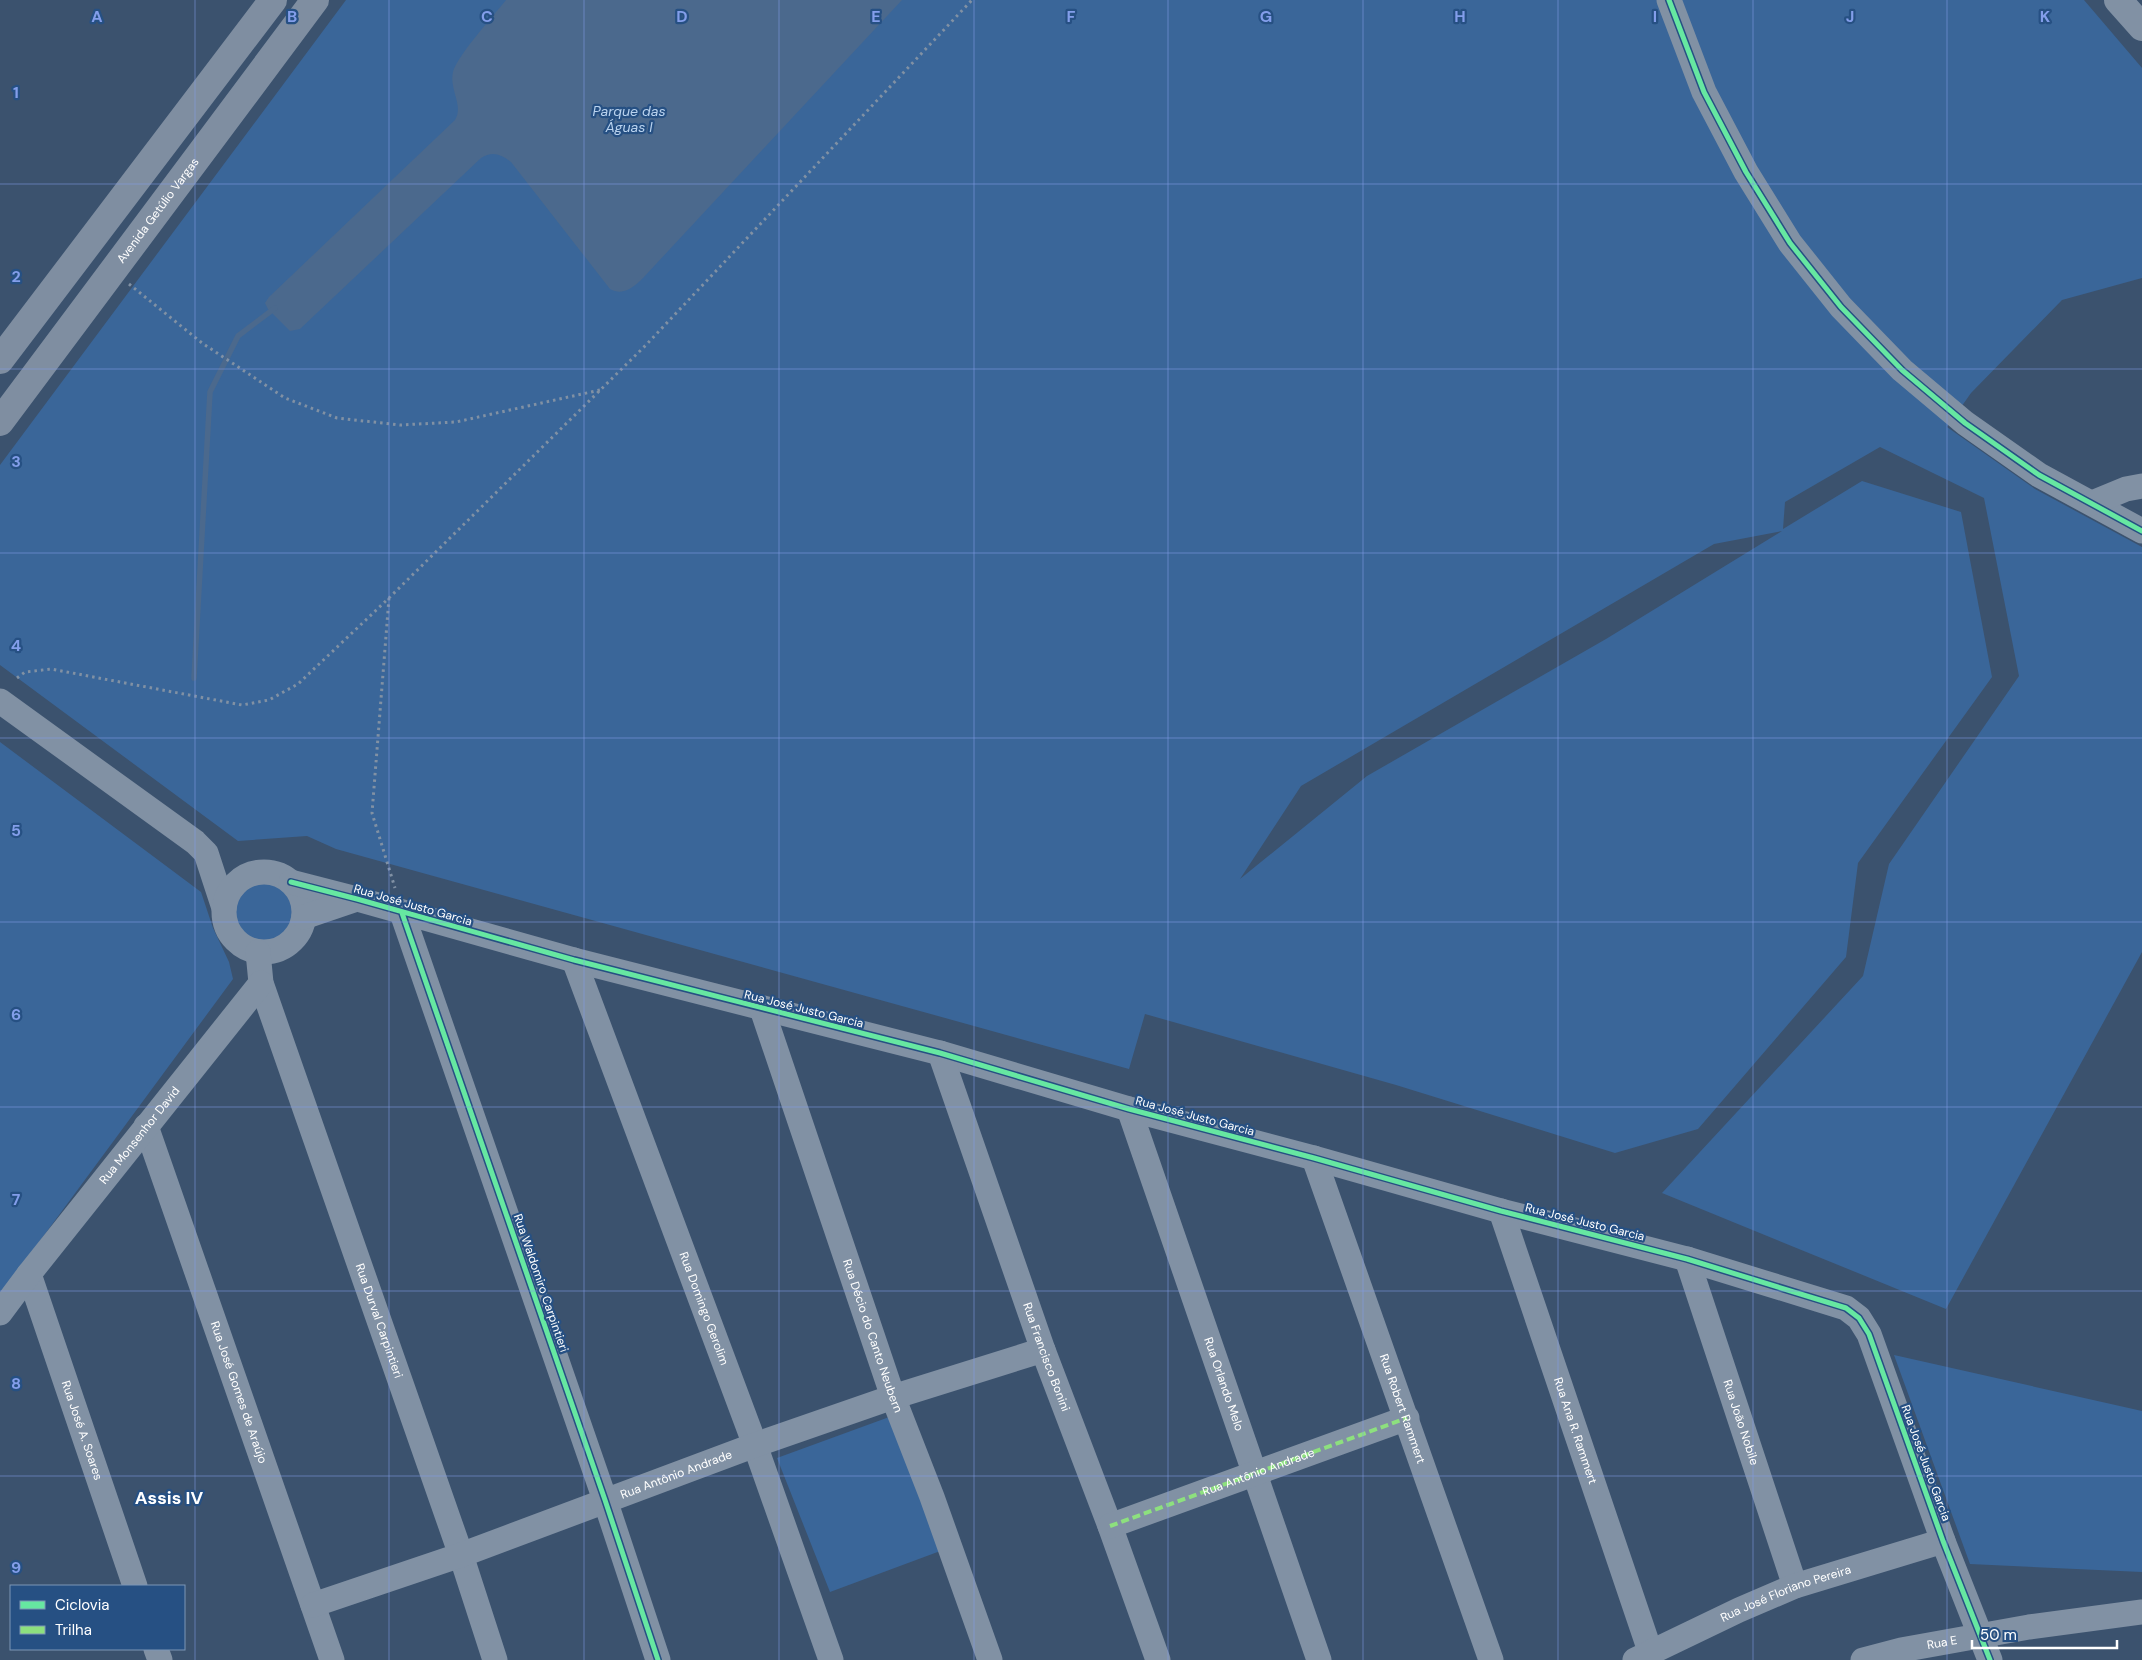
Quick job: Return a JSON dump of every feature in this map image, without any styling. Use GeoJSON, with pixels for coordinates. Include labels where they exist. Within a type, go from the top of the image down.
{"type":"FeatureCollection","features":[{"type":"Feature","properties":{"kind":"highway"},"geometry":{"type":"LineString","coordinates":[[2118,0],[2142,27]]}},
{"type":"Feature","properties":{"kind":"main road"},"geometry":{"type":"LineString","coordinates":[[0,360],[273,0]]}},
{"type":"Feature","properties":{"kind":"main road","name":"Avenida Getúlio Vargas"},"geometry":{"type":"LineString","coordinates":[[0,422],[316,0]]}},
{"type":"Feature","properties":{"kind":"street"},"geometry":{"type":"LineString","coordinates":[[1669,0],[1704,92],[1746,172],[1790,243],[1841,307],[1902,370],[1965,423],[2039,475],[2142,531]]}},
{"type":"Feature","properties":{"kind":"street"},"geometry":{"type":"LineString","coordinates":[[2092,504],[2126,489],[2142,486]]}},
{"type":"Feature","properties":{"kind":"street"},"geometry":{"type":"LineString","coordinates":[[0,701],[196,842],[206,853],[224,908],[225,920],[229,931],[245,948],[258,952],[270,952],[283,948],[293,940],[301,930],[304,904],[299,892],[291,882],[274,874],[255,873],[206,853]]}},
{"type":"Feature","properties":{"kind":"street"},"geometry":{"type":"LineString","coordinates":[[224,908],[227,897],[233,887],[243,878],[255,873]]}},
{"type":"Feature","properties":{"kind":"street","name":"Rua José Justo Garcia"},"geometry":{"type":"LineString","coordinates":[[291,882],[574,960],[940,1053],[1129,1109],[1314,1158],[1501,1211],[1687,1259],[1846,1308],[1859,1318],[1869,1334],[1943,1541],[1990,1660]]}},
{"type":"Feature","properties":{"kind":"street","name":"Rua José Justo Garcia"},"geometry":{"type":"LineString","coordinates":[[304,917],[357,899]]}},
{"type":"Feature","properties":{"kind":"street","name":"Rua Waldomiro Carpintieri"},"geometry":{"type":"LineString","coordinates":[[402,913],[605,1500],[658,1660]]}},
{"type":"Feature","properties":{"kind":"street"},"geometry":{"type":"LineString","coordinates":[[258,952],[261,983]]}},
{"type":"Feature","properties":{"kind":"street","name":"Rua Domingo Gerolim"},"geometry":{"type":"LineString","coordinates":[[574,960],[755,1445],[831,1660]]}},
{"type":"Feature","properties":{"kind":"street","name":"Rua Monsenhor David"},"geometry":{"type":"LineString","coordinates":[[0,1313],[28,1274],[261,983]]}},
{"type":"Feature","properties":{"kind":"street","name":"Rua Durval Carpintieri"},"geometry":{"type":"LineString","coordinates":[[261,983],[461,1555],[495,1660]]}},
{"type":"Feature","properties":{"kind":"street","name":"Rua Décio do Canto Neubern"},"geometry":{"type":"LineString","coordinates":[[762,1009],[893,1397],[932,1497],[990,1660]]}},
{"type":"Feature","properties":{"kind":"street","name":"Rua Francisco Bonini"},"geometry":{"type":"LineString","coordinates":[[940,1053],[1043,1350],[1110,1526],[1158,1660]]}},
{"type":"Feature","properties":{"kind":"street","name":"Rua Orlando Melo"},"geometry":{"type":"LineString","coordinates":[[1129,1109],[1319,1660]]}},
{"type":"Feature","properties":{"kind":"street","name":"Rua José Gomes de Araújo"},"geometry":{"type":"LineString","coordinates":[[146,1126],[332,1660]]}},
{"type":"Feature","properties":{"kind":"street","name":"Rua Robert Rammert"},"geometry":{"type":"LineString","coordinates":[[1314,1158],[1491,1660]]}},
{"type":"Feature","properties":{"kind":"street","name":"Rua Ana R. Rammert"},"geometry":{"type":"LineString","coordinates":[[1501,1211],[1643,1656]]}},
{"type":"Feature","properties":{"kind":"street","name":"Rua João Nobile"},"geometry":{"type":"LineString","coordinates":[[1687,1259],[1795,1586]]}},
{"type":"Feature","properties":{"kind":"street","name":"Rua José A. Soares"},"geometry":{"type":"LineString","coordinates":[[28,1274],[134,1585]]}},
{"type":"Feature","properties":{"kind":"street","name":"Rua Antônio Andrade"},"geometry":{"type":"LineString","coordinates":[[312,1604],[461,1555],[755,1445],[893,1397],[1043,1350]]}},
{"type":"Feature","properties":{"kind":"street","name":"Rua Antônio Andrade"},"geometry":{"type":"LineString","coordinates":[[1110,1526],[1407,1418]]}},
{"type":"Feature","properties":{"kind":"street","name":"Rua José Floriano Pereira"},"geometry":{"type":"LineString","coordinates":[[1643,1656],[1739,1610],[1795,1586],[1943,1541]]}},
{"type":"Feature","properties":{"kind":"street","name":"Rua E"},"geometry":{"type":"LineString","coordinates":[[1863,1660],[1902,1650],[2029,1627],[2141,1616]]}},
{"type":"Feature","properties":{"kind":"path"},"geometry":{"type":"LineString","coordinates":[[17,678],[25,672],[51,669],[242,705],[269,700],[298,684],[389,598],[646,345],[972,0]]}},
{"type":"Feature","properties":{"kind":"path"},"geometry":{"type":"LineString","coordinates":[[113,271],[202,343],[235,366],[285,398],[338,418],[400,425],[456,422],[601,390]]}},
{"type":"Feature","properties":{"kind":"path"},"geometry":{"type":"LineString","coordinates":[[389,598],[372,813],[402,913]]}},
{"type":"Feature","properties":{"kind":"shaded area"},"geometry":{"type":"Polygon","coordinates":[[[346,0],[2084,0],[2142,68],[2142,278],[2062,300],[1971,393],[1947,427],[2035,489],[2142,547],[2142,952],[1946,1309],[1662,1193],[1863,976],[1889,864],[2019,676],[1984,498],[1880,447],[1785,502],[1783,529],[1862,481],[1961,512],[1992,677],[1858,863],[1846,957],[1698,1129],[1615,1153],[1396,1085],[1145,1014],[1129,1069],[336,849],[307,836],[238,841],[0,665],[0,465],[346,0]],[[1782,531],[1714,544],[1301,786],[1240,879],[1367,776],[1606,639],[1782,531]]]}},
{"type":"Feature","properties":{"kind":"shaded area"},"geometry":{"type":"Polygon","coordinates":[[[0,742],[201,892],[213,928],[229,962],[233,979],[0,1295],[0,742]]]}},
{"type":"Feature","properties":{"kind":"shaded area"},"geometry":{"type":"Polygon","coordinates":[[[249,881],[274,881],[293,898],[294,924],[277,942],[251,943],[232,926],[232,900],[249,881]]]}},
{"type":"Feature","properties":{"kind":"shaded area"},"geometry":{"type":"Polygon","coordinates":[[[1894,1355],[2142,1411],[2142,1572],[1970,1564],[1894,1355]]]}},
{"type":"Feature","properties":{"kind":"shaded area"},"geometry":{"type":"Polygon","coordinates":[[[892,1416],[943,1550],[830,1592],[777,1458],[892,1416]]]}},
{"type":"Feature","properties":{"kind":"water","name":"Parque das Águas I"},"geometry":{"type":"Polygon","coordinates":[[[506,0],[902,0],[643,278],[628,290],[619,292],[610,289],[511,162],[500,155],[493,154],[481,158],[300,329],[290,331],[268,309],[265,303],[269,297],[455,120],[458,109],[452,79],[453,72],[468,46],[506,0]]]}},
{"type":"Feature","properties":{"kind":"waterway"},"geometry":{"type":"LineString","coordinates":[[194,678],[210,392],[238,336],[275,308]]}},
{"type":"Feature","properties":{"kind":"marked path"},"geometry":{"type":"LineString","coordinates":[[1110,1526],[1407,1418]]}},
{"type":"Feature","properties":{"kind":"cycle path"},"geometry":{"type":"LineString","coordinates":[[1669,0],[1704,92],[1746,172],[1790,243],[1841,307],[1902,370],[1965,423],[2039,475],[2142,531]]}},
{"type":"Feature","properties":{"kind":"cycle path"},"geometry":{"type":"LineString","coordinates":[[291,882],[574,960],[940,1053],[1129,1109],[1314,1158],[1501,1211],[1687,1259],[1846,1308],[1859,1318],[1869,1334],[1943,1541],[1990,1660]]}},
{"type":"Feature","properties":{"kind":"cycle path"},"geometry":{"type":"LineString","coordinates":[[402,913],[605,1500],[658,1660]]}},
{"type":"Feature","properties":{"kind":"district","name":"Assis IV"},"geometry":{"type":"Point","coordinates":[169,1498]}}]}
